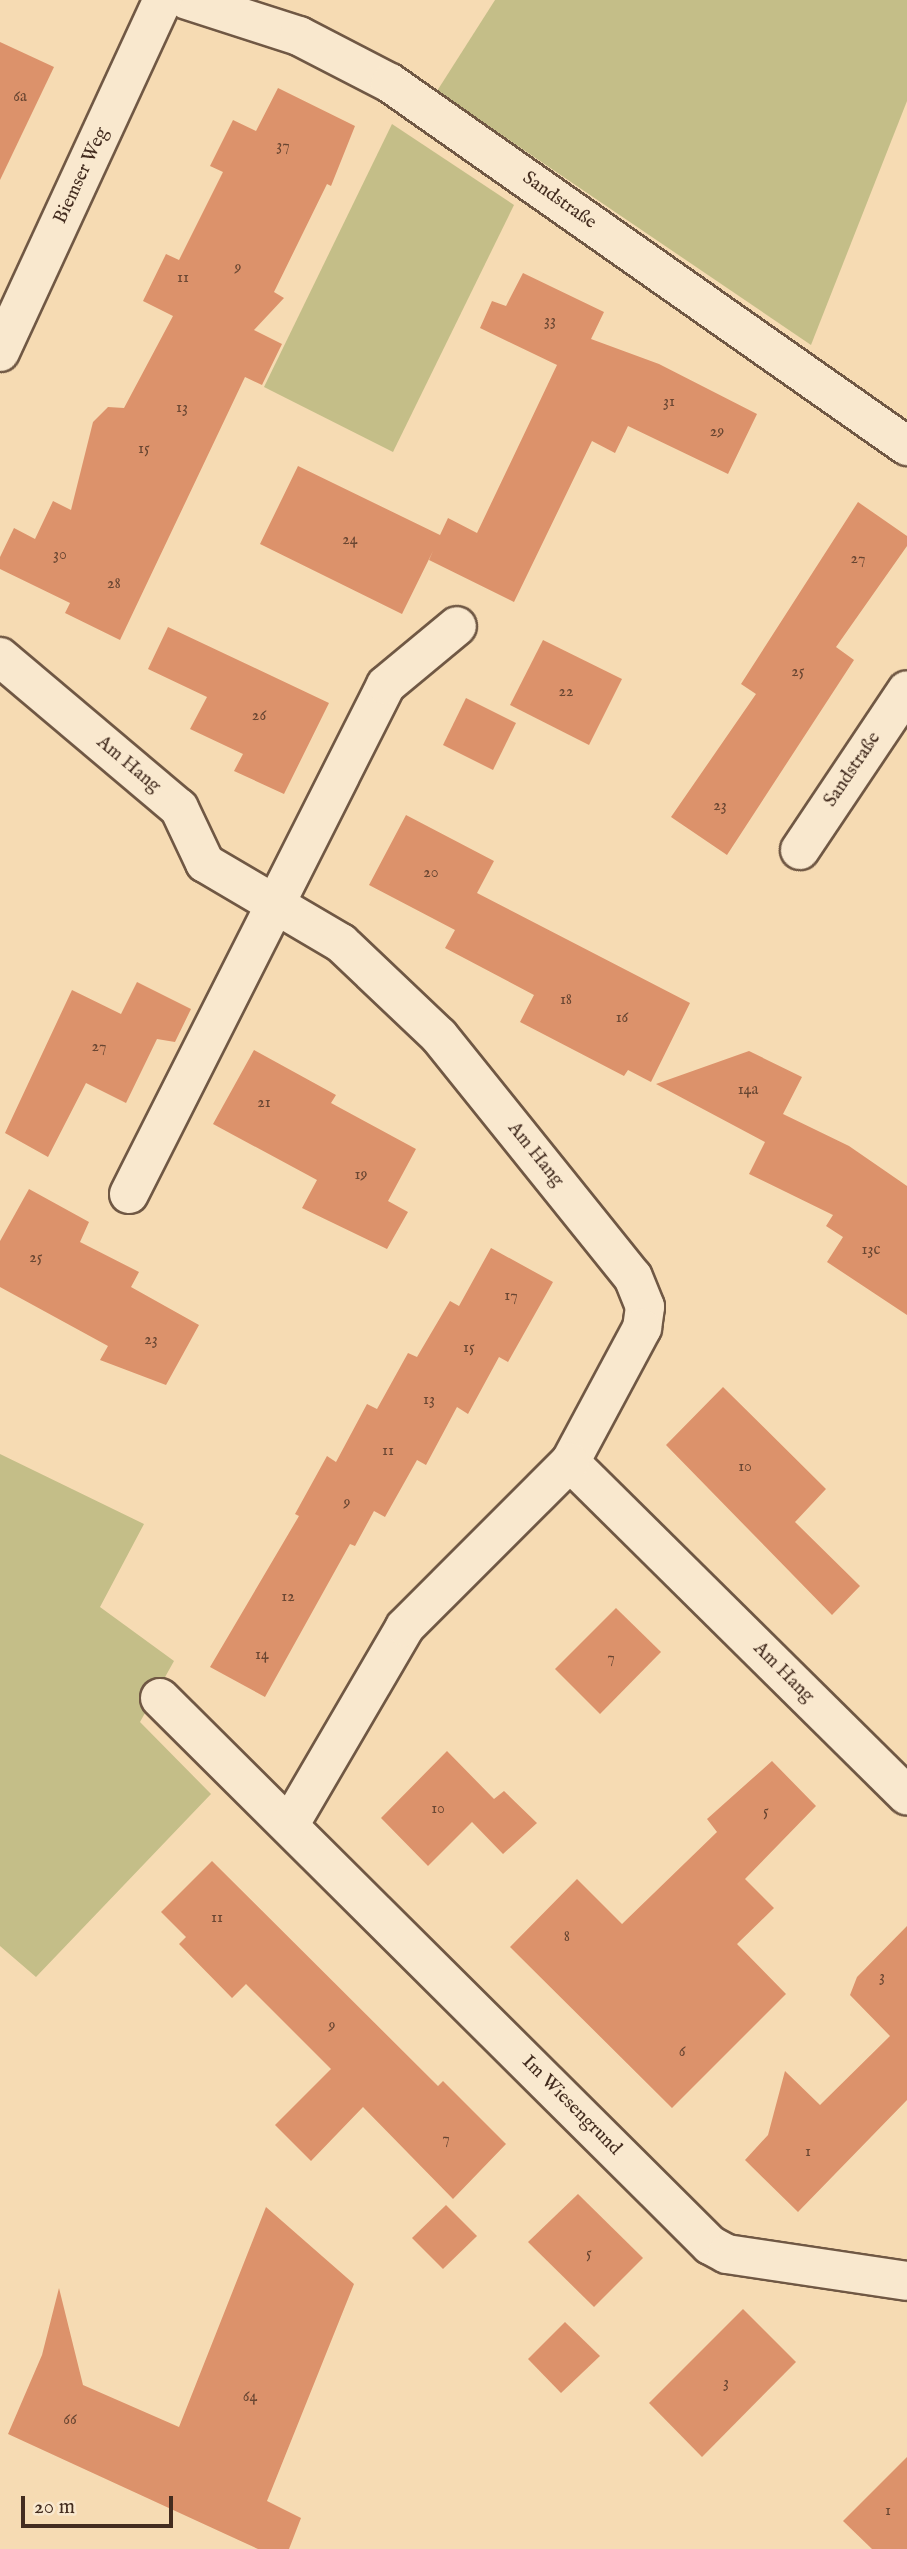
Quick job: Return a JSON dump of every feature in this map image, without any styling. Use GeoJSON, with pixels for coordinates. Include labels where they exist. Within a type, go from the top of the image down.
{"type":"FeatureCollection","features":[{"type":"Feature","properties":{"kind":"street","name":"Biemser Weg"},"geometry":{"type":"LineString","coordinates":[[0,352],[163,0]]}},
{"type":"Feature","properties":{"kind":"street","name":"Sandstraße"},"geometry":{"type":"LineString","coordinates":[[187,0],[299,36],[390,83],[907,446]]}},
{"type":"Feature","properties":{"kind":"street"},"geometry":{"type":"LineString","coordinates":[[129,1194],[386,685],[457,626]]}},
{"type":"Feature","properties":{"kind":"street","name":"Am Hang"},"geometry":{"type":"LineString","coordinates":[[0,657],[179,808],[205,863],[341,943],[439,1036],[633,1276],[645,1307],[642,1328],[570,1462],[405,1627],[290,1824]]}},
{"type":"Feature","properties":{"kind":"street","name":"Sandstraße"},"geometry":{"type":"LineString","coordinates":[[800,850],[907,690]]}},
{"type":"Feature","properties":{"kind":"street","name":"Am Hang"},"geometry":{"type":"LineString","coordinates":[[570,1462],[907,1796]]}},
{"type":"Feature","properties":{"kind":"street","name":"Im Wiesengrund"},"geometry":{"type":"LineString","coordinates":[[160,1698],[290,1824],[710,2245],[727,2254],[907,2281]]}},
{"type":"Feature","properties":{"kind":"shaded area"},"geometry":{"type":"Polygon","coordinates":[[[495,0],[907,0],[907,101],[811,345],[437,91],[495,0]]]}},
{"type":"Feature","properties":{"kind":"shaded area"},"geometry":{"type":"Polygon","coordinates":[[[392,124],[514,205],[393,452],[264,387],[392,124]]]}},
{"type":"Feature","properties":{"kind":"shaded area"},"geometry":{"type":"Polygon","coordinates":[[[0,1454],[144,1524],[100,1607],[174,1661],[140,1722],[211,1794],[36,1977],[0,1946],[0,1454]]]}},
{"type":"Feature","properties":{"kind":"building"},"geometry":{"type":"Polygon","coordinates":[[[0,42],[54,67],[0,180],[0,42]]]}},
{"type":"Feature","properties":{"kind":"building"},"geometry":{"type":"Polygon","coordinates":[[[278,88],[355,126],[331,186],[327,184],[274,292],[284,298],[254,330],[282,344],[262,385],[245,377],[120,640],[65,613],[70,603],[0,569],[0,557],[14,528],[35,539],[53,501],[71,510],[93,422],[108,407],[124,408],[173,316],[143,301],[166,254],[179,260],[223,172],[210,166],[233,120],[256,131],[278,88]]]}},
{"type":"Feature","properties":{"kind":"building"},"geometry":{"type":"Polygon","coordinates":[[[523,273],[604,312],[591,339],[659,364],[757,414],[728,474],[628,426],[615,453],[592,441],[514,602],[429,560],[433,551],[402,614],[260,544],[298,466],[440,535],[448,518],[477,533],[557,365],[480,328],[492,301],[506,306],[523,273]]]}},
{"type":"Feature","properties":{"kind":"building"},"geometry":{"type":"Polygon","coordinates":[[[858,502],[907,536],[907,546],[836,647],[854,660],[727,855],[671,817],[756,694],[741,684],[858,502]]]}},
{"type":"Feature","properties":{"kind":"building"},"geometry":{"type":"Polygon","coordinates":[[[168,627],[329,703],[284,794],[234,771],[243,754],[190,729],[207,697],[148,669],[168,627]]]}},
{"type":"Feature","properties":{"kind":"building"},"geometry":{"type":"Polygon","coordinates":[[[543,640],[622,679],[589,745],[510,705],[543,640]]]}},
{"type":"Feature","properties":{"kind":"building"},"geometry":{"type":"Polygon","coordinates":[[[466,698],[516,723],[493,770],[443,745],[466,698]]]}},
{"type":"Feature","properties":{"kind":"building"},"geometry":{"type":"Polygon","coordinates":[[[406,815],[494,861],[477,893],[690,1003],[651,1082],[628,1070],[624,1076],[520,1022],[534,995],[445,948],[455,930],[369,885],[406,815]]]}},
{"type":"Feature","properties":{"kind":"building"},"geometry":{"type":"Polygon","coordinates":[[[137,982],[191,1009],[175,1042],[157,1039],[126,1103],[86,1083],[48,1157],[5,1133],[72,990],[121,1014],[137,982]]]}},
{"type":"Feature","properties":{"kind":"building"},"geometry":{"type":"Polygon","coordinates":[[[254,1050],[336,1095],[331,1103],[416,1149],[388,1201],[408,1212],[387,1249],[302,1208],[317,1180],[213,1124],[254,1050]]]}},
{"type":"Feature","properties":{"kind":"building"},"geometry":{"type":"Polygon","coordinates":[[[749,1051],[802,1077],[783,1114],[849,1146],[907,1186],[907,1315],[827,1262],[843,1237],[826,1226],[833,1215],[749,1174],[765,1142],[656,1084],[749,1051]]]}},
{"type":"Feature","properties":{"kind":"building"},"geometry":{"type":"Polygon","coordinates":[[[29,1189],[89,1222],[80,1242],[139,1272],[131,1287],[199,1325],[166,1385],[100,1360],[108,1346],[0,1287],[0,1241],[29,1189]]]}},
{"type":"Feature","properties":{"kind":"building"},"geometry":{"type":"Polygon","coordinates":[[[491,1248],[553,1282],[508,1362],[499,1357],[468,1414],[457,1407],[426,1465],[417,1460],[385,1517],[374,1511],[355,1546],[350,1544],[265,1697],[210,1667],[299,1516],[295,1514],[327,1456],[336,1462],[367,1404],[377,1409],[408,1353],[417,1357],[450,1301],[459,1306],[491,1248]]]}},
{"type":"Feature","properties":{"kind":"building"},"geometry":{"type":"Polygon","coordinates":[[[723,1387],[826,1489],[795,1522],[860,1586],[832,1615],[666,1445],[723,1387]]]}},
{"type":"Feature","properties":{"kind":"building"},"geometry":{"type":"Polygon","coordinates":[[[616,1608],[661,1652],[600,1714],[555,1669],[616,1608]]]}},
{"type":"Feature","properties":{"kind":"building"},"geometry":{"type":"Polygon","coordinates":[[[447,1751],[494,1799],[504,1791],[537,1823],[503,1854],[472,1822],[428,1866],[381,1818],[447,1751]]]}},
{"type":"Feature","properties":{"kind":"building"},"geometry":{"type":"Polygon","coordinates":[[[772,1761],[816,1806],[745,1879],[774,1908],[737,1944],[786,1994],[672,2108],[510,1947],[577,1879],[622,1924],[717,1832],[707,1819],[772,1761]]]}},
{"type":"Feature","properties":{"kind":"building"},"geometry":{"type":"Polygon","coordinates":[[[212,1861],[438,2086],[443,2081],[506,2144],[453,2199],[363,2107],[311,2161],[275,2125],[331,2069],[246,1984],[232,1998],[179,1944],[186,1937],[161,1912],[212,1861]]]}},
{"type":"Feature","properties":{"kind":"building"},"geometry":{"type":"Polygon","coordinates":[[[907,1926],[907,2100],[798,2212],[745,2160],[768,2135],[785,2071],[820,2105],[890,2036],[850,1995],[857,1977],[907,1926]]]}},
{"type":"Feature","properties":{"kind":"building"},"geometry":{"type":"Polygon","coordinates":[[[578,2194],[643,2258],[594,2307],[528,2242],[578,2194]]]}},
{"type":"Feature","properties":{"kind":"building"},"geometry":{"type":"Polygon","coordinates":[[[446,2205],[477,2236],[443,2269],[412,2238],[446,2205]]]}},
{"type":"Feature","properties":{"kind":"building"},"geometry":{"type":"Polygon","coordinates":[[[266,2207],[354,2284],[267,2501],[301,2518],[289,2549],[258,2549],[8,2434],[42,2355],[59,2288],[83,2385],[179,2427],[266,2207]]]}},
{"type":"Feature","properties":{"kind":"building"},"geometry":{"type":"Polygon","coordinates":[[[743,2309],[796,2362],[702,2457],[649,2403],[743,2309]]]}},
{"type":"Feature","properties":{"kind":"building"},"geometry":{"type":"Polygon","coordinates":[[[565,2322],[600,2356],[561,2393],[528,2359],[565,2322]]]}},
{"type":"Feature","properties":{"kind":"building"},"geometry":{"type":"Polygon","coordinates":[[[907,2457],[907,2549],[872,2549],[843,2521],[907,2457]]]}}]}
